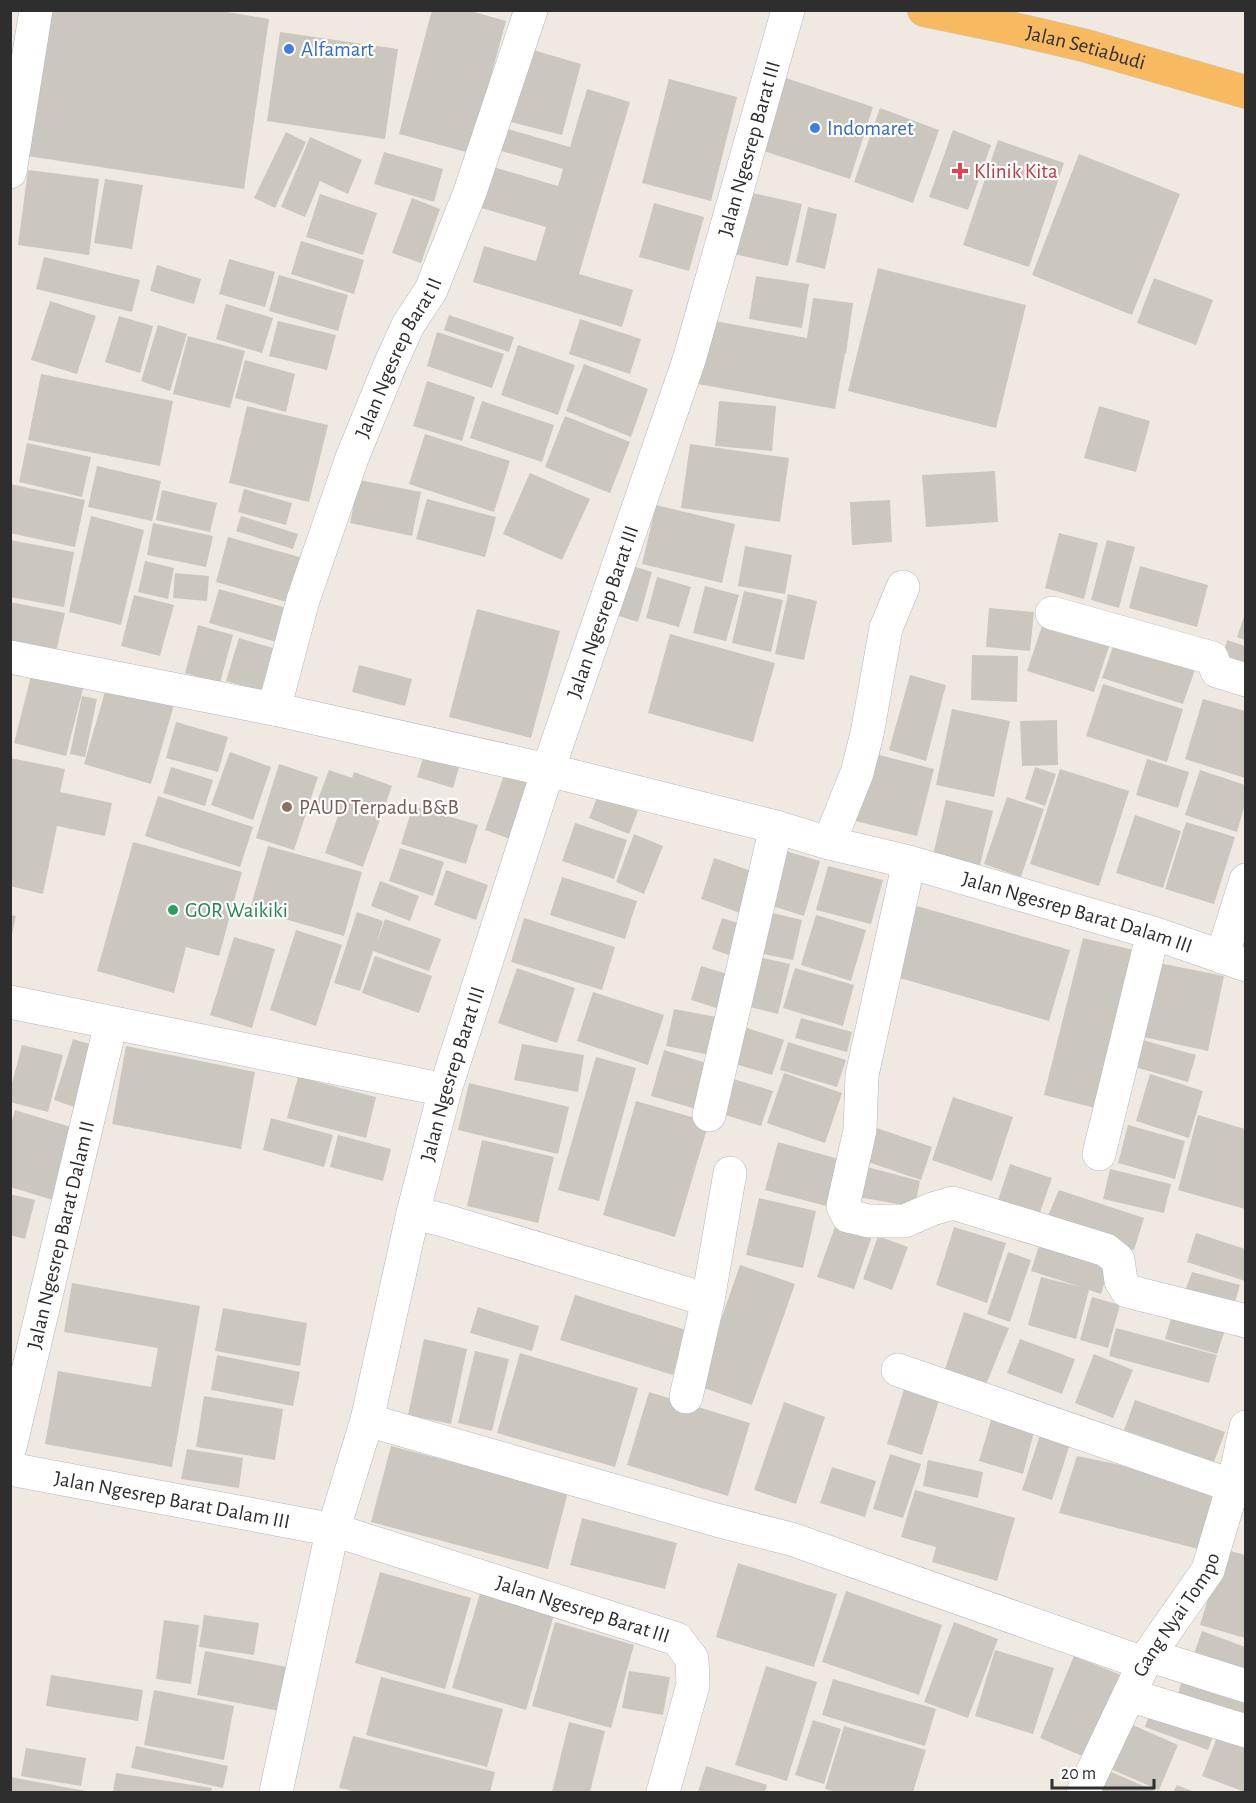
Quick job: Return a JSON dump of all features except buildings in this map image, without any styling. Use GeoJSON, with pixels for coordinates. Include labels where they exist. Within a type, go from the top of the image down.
{"type":"FeatureCollection","features":[{"type":"Feature","properties":{"kind":"highway","name":"Jalan Setiabudi"},"geometry":{"type":"LineString","coordinates":[[924,10],[1083,45],[1245,92]]}},
{"type":"Feature","properties":{"kind":"street"},"geometry":{"type":"LineString","coordinates":[[10,172],[36,10]]}},
{"type":"Feature","properties":{"kind":"street","name":"Jalan Ngesrep Barat II"},"geometry":{"type":"LineString","coordinates":[[274,709],[303,600],[352,458],[403,335],[430,290],[470,192],[531,10]]}},
{"type":"Feature","properties":{"kind":"street","name":"Jalan Ngesrep Barat III"},"geometry":{"type":"LineString","coordinates":[[276,1792],[330,1541],[367,1420],[413,1213],[445,1090],[548,770],[690,360],[788,10]]}},
{"type":"Feature","properties":{"kind":"street"},"geometry":{"type":"LineString","coordinates":[[829,843],[857,773],[867,734],[886,628],[903,587]]}},
{"type":"Feature","properties":{"kind":"street"},"geometry":{"type":"LineString","coordinates":[[1052,613],[1212,658],[1217,671],[1245,680]]}},
{"type":"Feature","properties":{"kind":"street"},"geometry":{"type":"LineString","coordinates":[[10,657],[274,709],[548,770]]}},
{"type":"Feature","properties":{"kind":"street","name":"Jalan Ngesrep Barat Dalam III"},"geometry":{"type":"LineString","coordinates":[[548,770],[909,862],[1154,933],[1234,961]]}},
{"type":"Feature","properties":{"kind":"street"},"geometry":{"type":"LineString","coordinates":[[709,1115],[776,827]]}},
{"type":"Feature","properties":{"kind":"street"},"geometry":{"type":"LineString","coordinates":[[909,862],[862,1075],[860,1130],[843,1206],[848,1216],[869,1221],[905,1221],[953,1203],[1106,1250],[1118,1260],[1121,1281],[1127,1291],[1245,1321]]}},
{"type":"Feature","properties":{"kind":"street"},"geometry":{"type":"LineString","coordinates":[[1234,961],[1245,880]]}},
{"type":"Feature","properties":{"kind":"street"},"geometry":{"type":"LineString","coordinates":[[1099,1154],[1154,933]]}},
{"type":"Feature","properties":{"kind":"street"},"geometry":{"type":"LineString","coordinates":[[10,1002],[445,1090]]}},
{"type":"Feature","properties":{"kind":"street","name":"Jalan Ngesrep Barat Dalam II"},"geometry":{"type":"LineString","coordinates":[[10,1447],[111,1023]]}},
{"type":"Feature","properties":{"kind":"street"},"geometry":{"type":"LineString","coordinates":[[687,1397],[708,1300],[730,1173]]}},
{"type":"Feature","properties":{"kind":"street"},"geometry":{"type":"LineString","coordinates":[[413,1213],[708,1300]]}},
{"type":"Feature","properties":{"kind":"street"},"geometry":{"type":"LineString","coordinates":[[898,1370],[1233,1486]]}},
{"type":"Feature","properties":{"kind":"street"},"geometry":{"type":"LineString","coordinates":[[367,1420],[708,1518],[791,1539],[1140,1657],[1245,1686]]}},
{"type":"Feature","properties":{"kind":"street","name":"Gang Nyai Tompo"},"geometry":{"type":"LineString","coordinates":[[1083,1792],[1129,1695],[1140,1657],[1208,1570],[1233,1486],[1245,1427]]}},
{"type":"Feature","properties":{"kind":"street","name":"Jalan Ngesrep Barat Dalam III"},"geometry":{"type":"LineString","coordinates":[[10,1469],[334,1530]]}},
{"type":"Feature","properties":{"kind":"street","name":"Jalan Ngesrep Barat III"},"geometry":{"type":"LineString","coordinates":[[334,1530],[676,1639],[692,1659],[693,1685],[663,1792]]}},
{"type":"Feature","properties":{"kind":"street"},"geometry":{"type":"LineString","coordinates":[[1129,1695],[1245,1731]]}},
{"type":"Feature","properties":{"kind":"place","name":"Alfamart"},"geometry":{"type":"Point","coordinates":[289,49]}},
{"type":"Feature","properties":{"kind":"place","name":"Indomaret"},"geometry":{"type":"Point","coordinates":[815,128]}},
{"type":"Feature","properties":{"kind":"place","name":"Klinik Kita"},"geometry":{"type":"Point","coordinates":[960,171]}},
{"type":"Feature","properties":{"kind":"place","name":"PAUD Terpadu B&B"},"geometry":{"type":"Point","coordinates":[287,807]}},
{"type":"Feature","properties":{"kind":"place","name":"GOR Waikiki"},"geometry":{"type":"Point","coordinates":[173,910]}}]}
